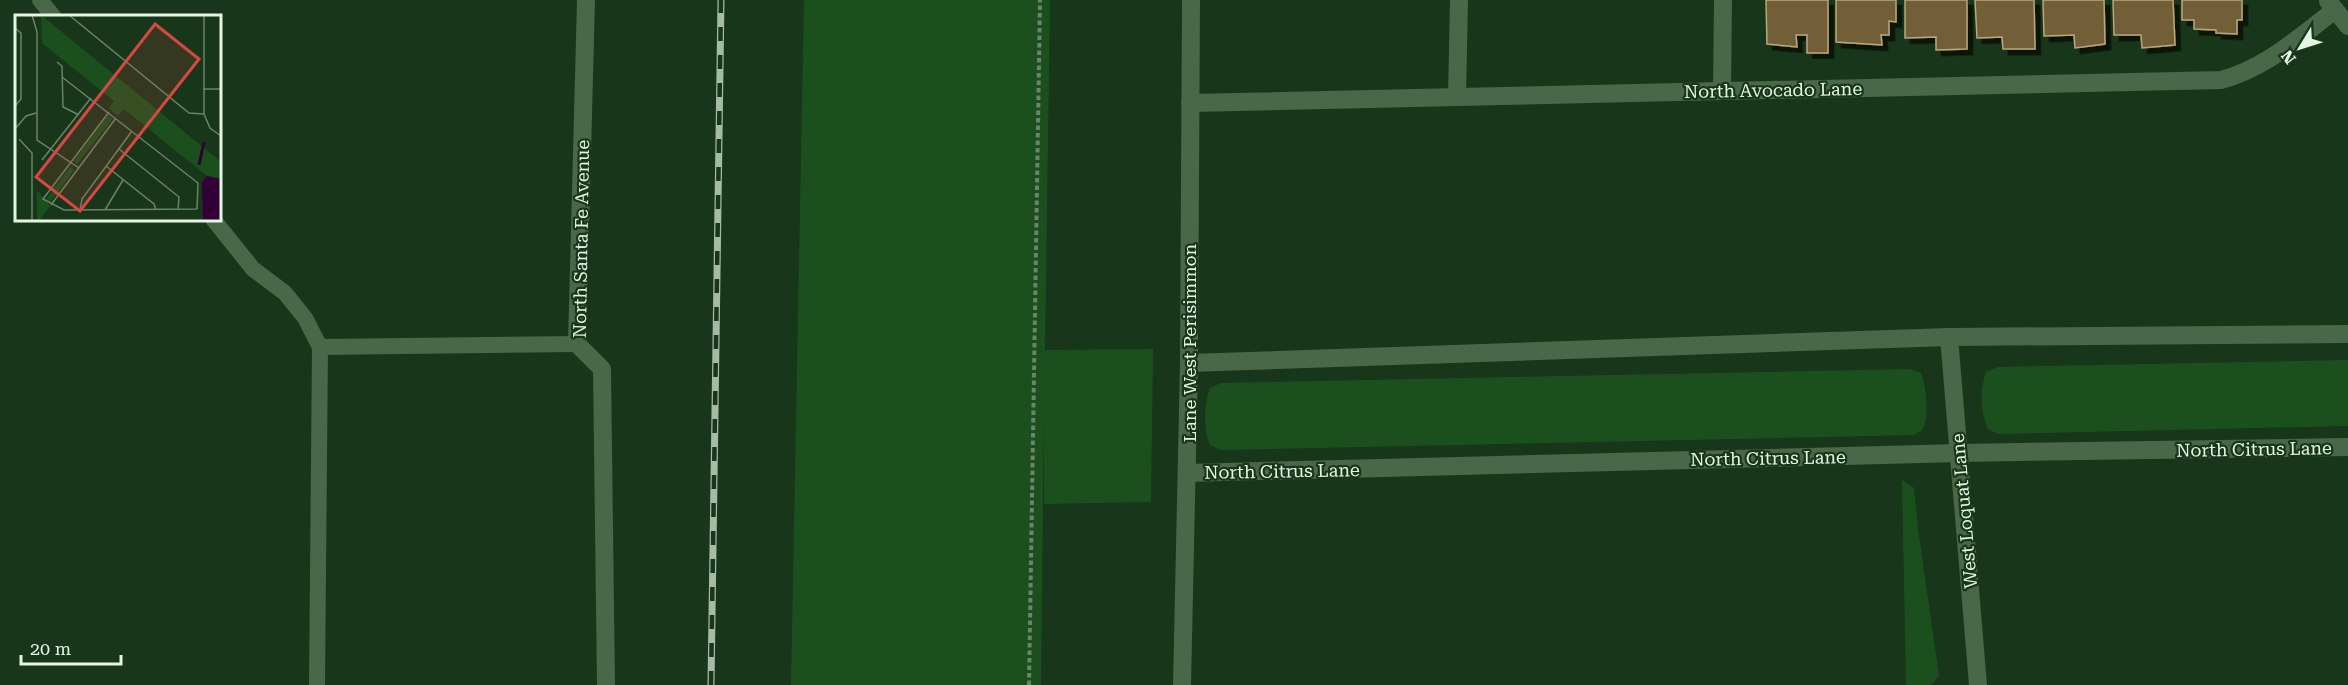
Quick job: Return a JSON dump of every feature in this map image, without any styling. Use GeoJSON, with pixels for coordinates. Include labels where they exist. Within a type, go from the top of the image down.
{"type":"FeatureCollection","features":[{"type":"Feature","properties":{"kind":"street","name":"North Santa Fe Avenue"},"geometry":{"type":"LineString","coordinates":[[586,0],[577,344],[602,369],[606,685]]}},
{"type":"Feature","properties":{"kind":"street","name":"Lane West Perisimmon"},"geometry":{"type":"LineString","coordinates":[[1182,685],[1188,473],[1191,0]]}},
{"type":"Feature","properties":{"kind":"street"},"geometry":{"type":"LineString","coordinates":[[1457,97],[1459,0]]}},
{"type":"Feature","properties":{"kind":"street"},"geometry":{"type":"LineString","coordinates":[[1722,91],[1723,0]]}},
{"type":"Feature","properties":{"kind":"street","name":"North Avocado Lane"},"geometry":{"type":"LineString","coordinates":[[1190,103],[2221,80],[2261,65],[2331,5]]}},
{"type":"Feature","properties":{"kind":"street"},"geometry":{"type":"LineString","coordinates":[[2331,5],[2348,26]]}},
{"type":"Feature","properties":{"kind":"street"},"geometry":{"type":"LineString","coordinates":[[1189,363],[1949,337],[2348,334]]}},
{"type":"Feature","properties":{"kind":"street","name":"West Loquat Lane"},"geometry":{"type":"LineString","coordinates":[[1949,337],[1978,685]]}},
{"type":"Feature","properties":{"kind":"street","name":"North Citrus Lane"},"geometry":{"type":"LineString","coordinates":[[1188,473],[1959,453],[2348,447]]}},
{"type":"Feature","properties":{"kind":"lane"},"geometry":{"type":"LineString","coordinates":[[40,0],[52,15]]}},
{"type":"Feature","properties":{"kind":"lane"},"geometry":{"type":"LineString","coordinates":[[214,220],[253,269],[285,292],[305,318],[320,347],[317,685]]}},
{"type":"Feature","properties":{"kind":"lane"},"geometry":{"type":"LineString","coordinates":[[320,347],[577,344]]}},
{"type":"Feature","properties":{"kind":"path"},"geometry":{"type":"LineString","coordinates":[[1029,685],[1040,0]]}},
{"type":"Feature","properties":{"kind":"green space"},"geometry":{"type":"Polygon","coordinates":[[[804,0],[1050,0],[1045,350],[1153,349],[1151,502],[1044,504],[1044,411],[1041,685],[791,685],[804,0]]]}},
{"type":"Feature","properties":{"kind":"green space"},"geometry":{"type":"Polygon","coordinates":[[[2348,360],[2348,426],[1998,434],[1988,429],[1982,408],[1986,372],[1998,367],[2348,360]]]}},
{"type":"Feature","properties":{"kind":"green space"},"geometry":{"type":"Polygon","coordinates":[[[1910,369],[1921,373],[1926,402],[1924,425],[1922,430],[1914,435],[1221,450],[1210,445],[1205,424],[1206,402],[1210,388],[1221,383],[1910,369]]]}},
{"type":"Feature","properties":{"kind":"green space"},"geometry":{"type":"Polygon","coordinates":[[[1902,480],[1914,488],[1939,676],[1931,685],[1906,685],[1902,480]]]}},
{"type":"Feature","properties":{"kind":"building"},"geometry":{"type":"Polygon","coordinates":[[[1766,0],[1828,0],[1828,53],[1807,53],[1807,35],[1796,35],[1797,47],[1767,44],[1766,0]]]}},
{"type":"Feature","properties":{"kind":"building"},"geometry":{"type":"Polygon","coordinates":[[[1836,0],[1896,0],[1896,22],[1889,21],[1889,35],[1881,35],[1882,45],[1836,42],[1836,0]]]}},
{"type":"Feature","properties":{"kind":"building"},"geometry":{"type":"Polygon","coordinates":[[[1905,0],[1967,0],[1967,49],[1936,50],[1936,37],[1905,38],[1905,0]]]}},
{"type":"Feature","properties":{"kind":"building"},"geometry":{"type":"Polygon","coordinates":[[[1975,0],[2034,0],[2035,49],[2003,49],[2002,37],[1977,38],[1975,0]]]}},
{"type":"Feature","properties":{"kind":"building"},"geometry":{"type":"Polygon","coordinates":[[[2043,0],[2104,0],[2105,44],[2075,48],[2074,35],[2044,36],[2043,0]]]}},
{"type":"Feature","properties":{"kind":"building"},"geometry":{"type":"Polygon","coordinates":[[[2113,0],[2173,0],[2175,45],[2142,48],[2141,35],[2114,35],[2113,0]]]}},
{"type":"Feature","properties":{"kind":"building"},"geometry":{"type":"Polygon","coordinates":[[[2182,0],[2242,0],[2242,20],[2237,20],[2237,34],[2194,29],[2194,20],[2182,20],[2182,0]]]}},
{"type":"Feature","properties":{"kind":"railway"},"geometry":{"type":"LineString","coordinates":[[711,685],[721,0]]}}]}
